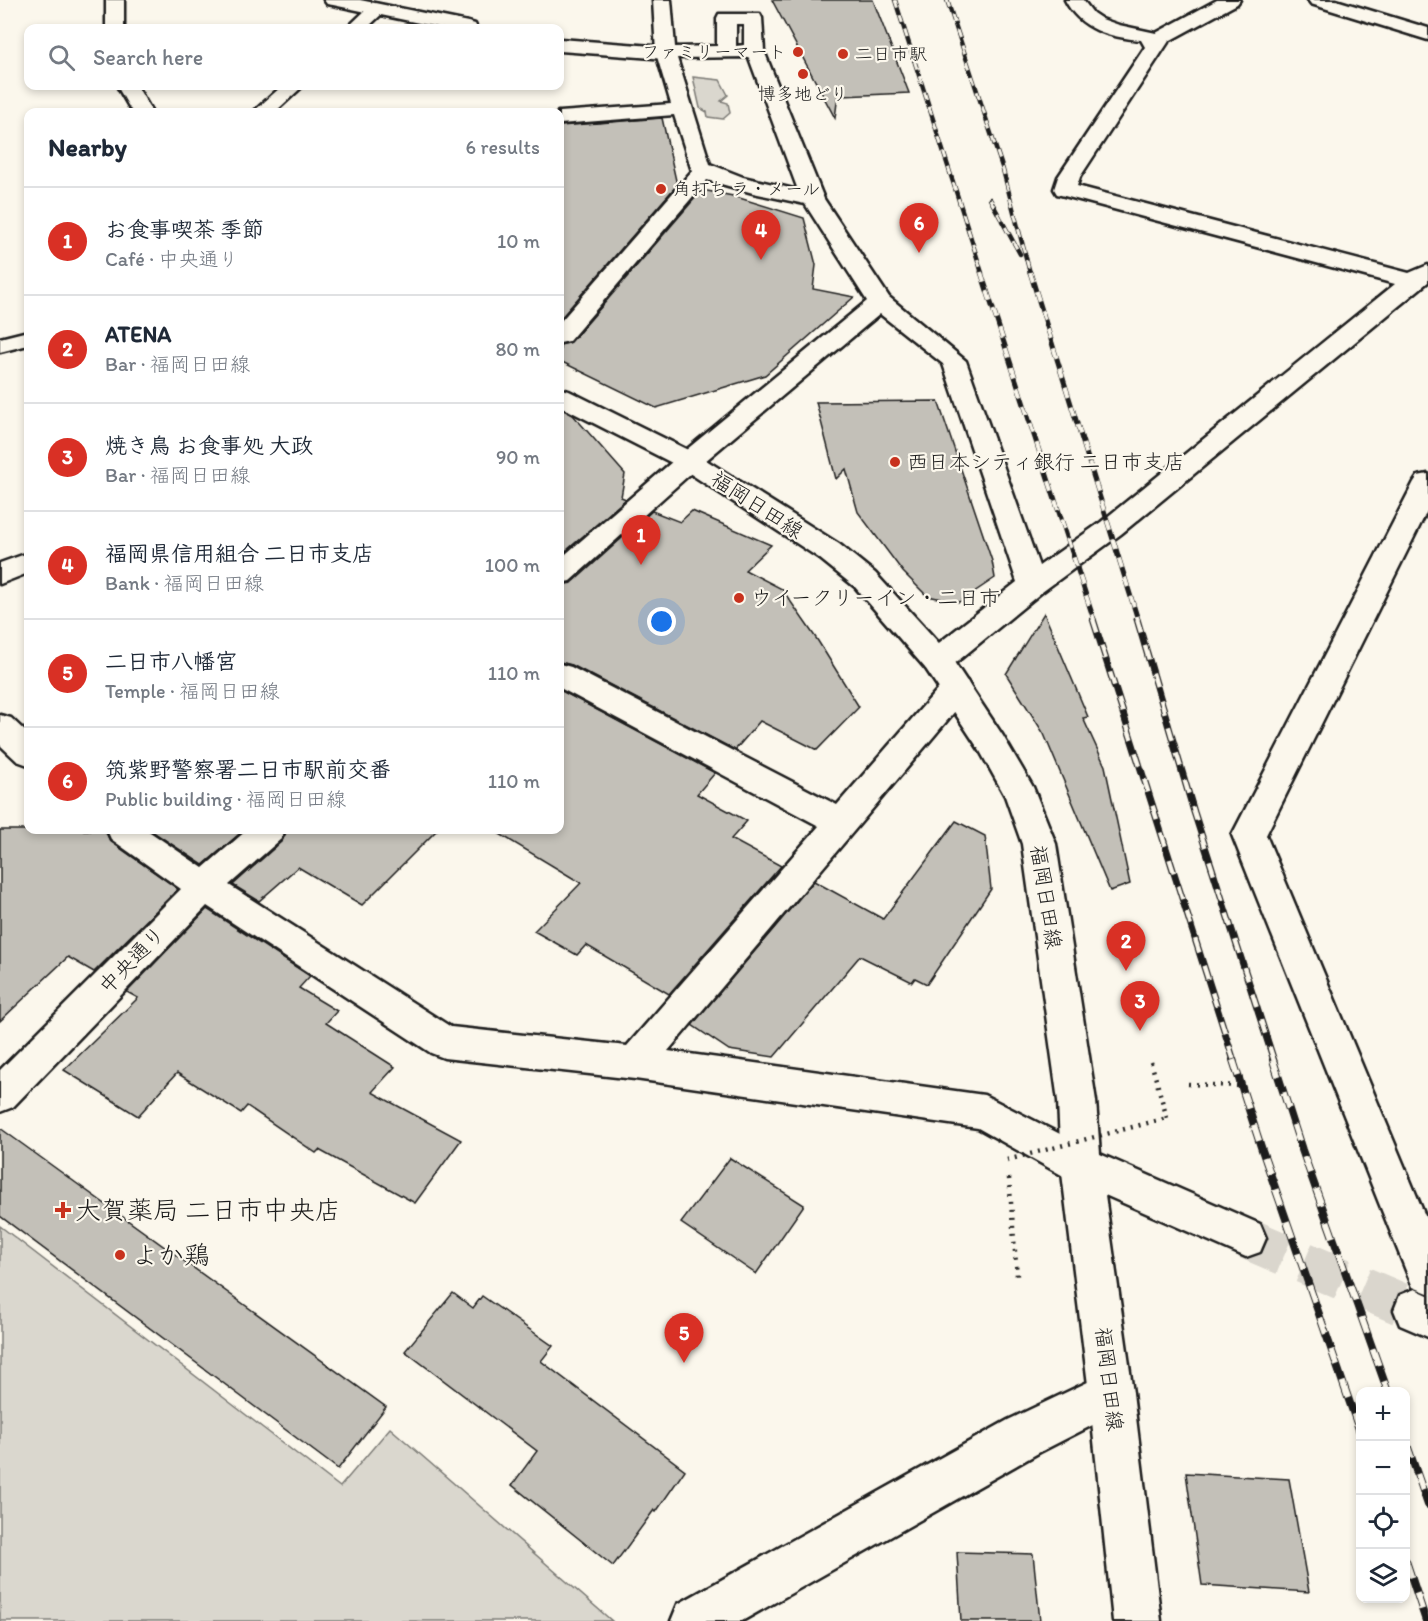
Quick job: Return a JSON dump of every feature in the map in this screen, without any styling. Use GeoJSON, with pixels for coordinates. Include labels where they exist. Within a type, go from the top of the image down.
{"type":"FeatureCollection","features":[{"type":"Feature","properties":{"kind":"street"},"geometry":{"type":"LineString","coordinates":[[115,0],[115,24]]}},
{"type":"Feature","properties":{"kind":"street"},"geometry":{"type":"LineString","coordinates":[[333,0],[373,5],[451,24]]}},
{"type":"Feature","properties":{"kind":"street"},"geometry":{"type":"LineString","coordinates":[[662,0],[666,53],[680,109],[703,171],[813,199]]}},
{"type":"Feature","properties":{"kind":"street"},"geometry":{"type":"LineString","coordinates":[[1074,0],[1079,10],[1093,21],[1118,32],[1148,35],[1155,47]]}},
{"type":"Feature","properties":{"kind":"street"},"geometry":{"type":"LineString","coordinates":[[1231,0],[1162,37],[1069,177],[1065,189],[1420,277]]}},
{"type":"Feature","properties":{"kind":"street"},"geometry":{"type":"LineString","coordinates":[[1317,0],[1428,34]]}},
{"type":"Feature","properties":{"kind":"street"},"geometry":{"type":"LineString","coordinates":[[359,24],[373,5]]}},
{"type":"Feature","properties":{"kind":"street"},"geometry":{"type":"LineString","coordinates":[[727,51],[726,18],[753,18],[754,52],[758,56],[813,199],[880,302],[954,361],[1032,585]]}},
{"type":"Feature","properties":{"kind":"street"},"geometry":{"type":"LineString","coordinates":[[564,45],[666,53],[754,52]]}},
{"type":"Feature","properties":{"kind":"street"},"geometry":{"type":"LineString","coordinates":[[129,90],[140,108]]}},
{"type":"Feature","properties":{"kind":"street"},"geometry":{"type":"LineString","coordinates":[[268,108],[288,90]]}},
{"type":"Feature","properties":{"kind":"street"},"geometry":{"type":"LineString","coordinates":[[564,118],[680,109]]}},
{"type":"Feature","properties":{"kind":"street"},"geometry":{"type":"LineString","coordinates":[[564,331],[703,171]]}},
{"type":"Feature","properties":{"kind":"street"},"geometry":{"type":"LineString","coordinates":[[938,661],[1032,585],[1111,528],[1420,277]]}},
{"type":"Feature","properties":{"kind":"street"},"geometry":{"type":"LineString","coordinates":[[564,570],[689,460],[880,302]]}},
{"type":"Feature","properties":{"kind":"street"},"geometry":{"type":"LineString","coordinates":[[0,345],[24,339]]}},
{"type":"Feature","properties":{"kind":"street","name":"福岡日田線"},"geometry":{"type":"LineString","coordinates":[[564,398],[689,460],[829,551],[865,580],[938,661],[992,744],[1021,796],[1039,844],[1077,1101],[1081,1165],[1111,1393],[1137,1621]]}},
{"type":"Feature","properties":{"kind":"street"},"geometry":{"type":"LineString","coordinates":[[1424,1300],[1249,835],[1428,482]]}},
{"type":"Feature","properties":{"kind":"street"},"geometry":{"type":"LineString","coordinates":[[0,574],[24,564]]}},
{"type":"Feature","properties":{"kind":"street"},"geometry":{"type":"LineString","coordinates":[[564,677],[842,823]]}},
{"type":"Feature","properties":{"kind":"street"},"geometry":{"type":"LineString","coordinates":[[635,1063],[956,690]]}},
{"type":"Feature","properties":{"kind":"street"},"geometry":{"type":"LineString","coordinates":[[0,726],[24,749]]}},
{"type":"Feature","properties":{"kind":"street"},"geometry":{"type":"LineString","coordinates":[[129,834],[204,886],[444,1042],[635,1063],[984,1112],[1081,1165],[1246,1238]]}},
{"type":"Feature","properties":{"kind":"street","name":"中央通り"},"geometry":{"type":"LineString","coordinates":[[0,1095],[204,886],[264,834]]}},
{"type":"Feature","properties":{"kind":"street"},"geometry":{"type":"LineString","coordinates":[[694,1621],[1024,1436],[1111,1393]]}},
{"type":"Feature","properties":{"kind":"path"},"geometry":{"type":"LineString","coordinates":[[1017,1276],[1007,1160],[1167,1118],[1151,1062]]}},
{"type":"Feature","properties":{"kind":"path"},"geometry":{"type":"LineString","coordinates":[[1188,1084],[1241,1086]]}},
{"type":"Feature","properties":{"kind":"shaded area"},"geometry":{"type":"Polygon","coordinates":[[[693,77],[720,80],[728,95],[721,101],[728,103],[730,113],[723,119],[708,117],[707,112],[700,108],[693,77]]]}},
{"type":"Feature","properties":{"kind":"shaded area"},"geometry":{"type":"Polygon","coordinates":[[[0,1226],[340,1487],[390,1428],[612,1621],[0,1621],[0,1226]]]}},
{"type":"Feature","properties":{"kind":"building","name":"二日市駅"},"geometry":{"type":"Polygon","coordinates":[[[772,0],[873,0],[909,93],[842,96],[839,87],[835,118],[772,0]]]}},
{"type":"Feature","properties":{"kind":"building"},"geometry":{"type":"Polygon","coordinates":[[[662,118],[677,185],[564,314],[564,126],[662,118]]]}},
{"type":"Feature","properties":{"kind":"building"},"geometry":{"type":"Polygon","coordinates":[[[702,190],[733,196],[804,218],[816,265],[813,289],[854,297],[765,375],[656,408],[564,363],[564,344],[571,342],[702,190]]]}},
{"type":"Feature","properties":{"kind":"building","name":"西日本シティ銀行 二日市支店"},"geometry":{"type":"Polygon","coordinates":[[[938,401],[992,561],[995,578],[959,602],[927,596],[903,572],[858,512],[846,469],[836,479],[816,402],[938,401]]]}},
{"type":"Feature","properties":{"kind":"building"},"geometry":{"type":"Polygon","coordinates":[[[564,410],[573,415],[625,474],[621,497],[626,499],[564,553],[564,410]]]}},
{"type":"Feature","properties":{"kind":"building"},"geometry":{"type":"Polygon","coordinates":[[[652,511],[680,522],[692,511],[771,545],[745,570],[782,589],[859,707],[817,750],[760,721],[735,750],[572,665],[564,663],[564,584],[572,583],[652,511]]]}},
{"type":"Feature","properties":{"kind":"building"},"geometry":{"type":"Polygon","coordinates":[[[1044,613],[1088,717],[1083,718],[1105,766],[1130,884],[1110,891],[1044,734],[1006,674],[1044,613]]]}},
{"type":"Feature","properties":{"kind":"building"},"geometry":{"type":"Polygon","coordinates":[[[564,692],[715,773],[697,794],[747,821],[731,839],[781,866],[669,994],[586,945],[577,955],[534,931],[581,883],[500,834],[564,834],[564,692]]]}},
{"type":"Feature","properties":{"kind":"building"},"geometry":{"type":"Polygon","coordinates":[[[956,821],[985,836],[991,889],[927,984],[915,978],[912,982],[860,956],[774,1057],[729,1050],[692,1025],[814,881],[883,919],[956,821]]]}},
{"type":"Feature","properties":{"kind":"building"},"geometry":{"type":"Polygon","coordinates":[[[0,830],[24,830],[24,834],[107,834],[110,841],[178,889],[94,972],[68,957],[0,1021],[0,830]]]}},
{"type":"Feature","properties":{"kind":"building"},"geometry":{"type":"Polygon","coordinates":[[[156,834],[239,834],[203,865],[156,834]]]}},
{"type":"Feature","properties":{"kind":"building"},"geometry":{"type":"Polygon","coordinates":[[[285,834],[433,834],[362,905],[298,867],[259,901],[233,885],[282,841],[285,834]]]}},
{"type":"Feature","properties":{"kind":"building"},"geometry":{"type":"Polygon","coordinates":[[[207,909],[310,976],[299,988],[337,1011],[326,1023],[395,1067],[372,1092],[461,1140],[415,1203],[319,1150],[316,1153],[247,1106],[241,1113],[177,1073],[138,1116],[64,1070],[138,998],[127,992],[207,909]]]}},
{"type":"Feature","properties":{"kind":"building"},"geometry":{"type":"Polygon","coordinates":[[[0,1128],[386,1407],[338,1469],[0,1216],[0,1128]]]}},
{"type":"Feature","properties":{"kind":"building"},"geometry":{"type":"Polygon","coordinates":[[[730,1158],[804,1205],[756,1274],[681,1223],[730,1158]]]}},
{"type":"Feature","properties":{"kind":"building"},"geometry":{"type":"Polygon","coordinates":[[[453,1293],[473,1308],[482,1296],[553,1346],[541,1361],[685,1470],[656,1512],[654,1510],[613,1566],[512,1485],[537,1451],[405,1351],[453,1293]]]}},
{"type":"Feature","properties":{"kind":"building"},"geometry":{"type":"Polygon","coordinates":[[[1186,1473],[1289,1479],[1309,1592],[1202,1585],[1186,1473]]]}},
{"type":"Feature","properties":{"kind":"building"},"geometry":{"type":"Polygon","coordinates":[[[957,1552],[1033,1554],[1040,1621],[961,1621],[957,1552]]]}},
{"type":"Feature","properties":{"kind":"tunnel"},"geometry":{"type":"LineString","coordinates":[[1246,1238],[1415,1310]]}},
{"type":"Feature","properties":{"kind":"railway"},"geometry":{"type":"LineString","coordinates":[[895,0],[982,273]]}},
{"type":"Feature","properties":{"kind":"railway"},"geometry":{"type":"LineString","coordinates":[[947,0],[1003,170],[1030,273]]}},
{"type":"Feature","properties":{"kind":"railway"},"geometry":{"type":"LineString","coordinates":[[990,199],[1020,254]]}},
{"type":"Feature","properties":{"kind":"railway"},"geometry":{"type":"LineString","coordinates":[[981,272],[1094,620]]}},
{"type":"Feature","properties":{"kind":"railway"},"geometry":{"type":"LineString","coordinates":[[1030,272],[1138,620]]}},
{"type":"Feature","properties":{"kind":"railway"},"geometry":{"type":"LineString","coordinates":[[1093,619],[1234,1061]]}},
{"type":"Feature","properties":{"kind":"railway"},"geometry":{"type":"LineString","coordinates":[[1137,619],[1194,812],[1274,1061]]}},
{"type":"Feature","properties":{"kind":"railway"},"geometry":{"type":"LineString","coordinates":[[1233,1060],[1356,1420]]}},
{"type":"Feature","properties":{"kind":"railway"},"geometry":{"type":"LineString","coordinates":[[1273,1060],[1302,1150],[1386,1387]]}},
{"type":"Feature","properties":{"kind":"railway"},"geometry":{"type":"LineString","coordinates":[[1410,1453],[1428,1505]]}},
{"type":"Feature","properties":{"kind":"railway"},"geometry":{"type":"LineString","coordinates":[[1410,1573],[1426,1621]]}},
{"type":"Feature","properties":{"kind":"place","name":"ファミリーマート"},"geometry":{"type":"Point","coordinates":[798,52]}},
{"type":"Feature","properties":{"kind":"place","name":"二日市駅"},"geometry":{"type":"Point","coordinates":[843,54]}},
{"type":"Feature","properties":{"kind":"place","name":"博多地どり"},"geometry":{"type":"Point","coordinates":[803,74]}},
{"type":"Feature","properties":{"kind":"place","name":"角打ち ラ・メール"},"geometry":{"type":"Point","coordinates":[661,189]}},
{"type":"Feature","properties":{"kind":"place","name":"筑紫野警察署二日市駅前交番"},"geometry":{"type":"Point","coordinates":[919,253]}},
{"type":"Feature","properties":{"kind":"place","name":"福岡県信用組合 二日市支店"},"geometry":{"type":"Point","coordinates":[761,260]}},
{"type":"Feature","properties":{"kind":"place","name":"西日本シティ銀行 二日市支店"},"geometry":{"type":"Point","coordinates":[895,462]}},
{"type":"Feature","properties":{"kind":"place","name":"お食事喫茶 季節"},"geometry":{"type":"Point","coordinates":[641,565]}},
{"type":"Feature","properties":{"kind":"place","name":"ウイークリーイン・二日市"},"geometry":{"type":"Point","coordinates":[739,598]}},
{"type":"Feature","properties":{"kind":"place","name":"ATENA"},"geometry":{"type":"Point","coordinates":[1126,971]}},
{"type":"Feature","properties":{"kind":"place","name":"焼き鳥 お食事処 大政"},"geometry":{"type":"Point","coordinates":[1140,1031]}},
{"type":"Feature","properties":{"kind":"place","name":"大賀薬局 二日市中央店"},"geometry":{"type":"Point","coordinates":[63,1210]}},
{"type":"Feature","properties":{"kind":"place","name":"よか鶏"},"geometry":{"type":"Point","coordinates":[120,1255]}},
{"type":"Feature","properties":{"kind":"place","name":"二日市八幡宮"},"geometry":{"type":"Point","coordinates":[684,1363]}}]}
